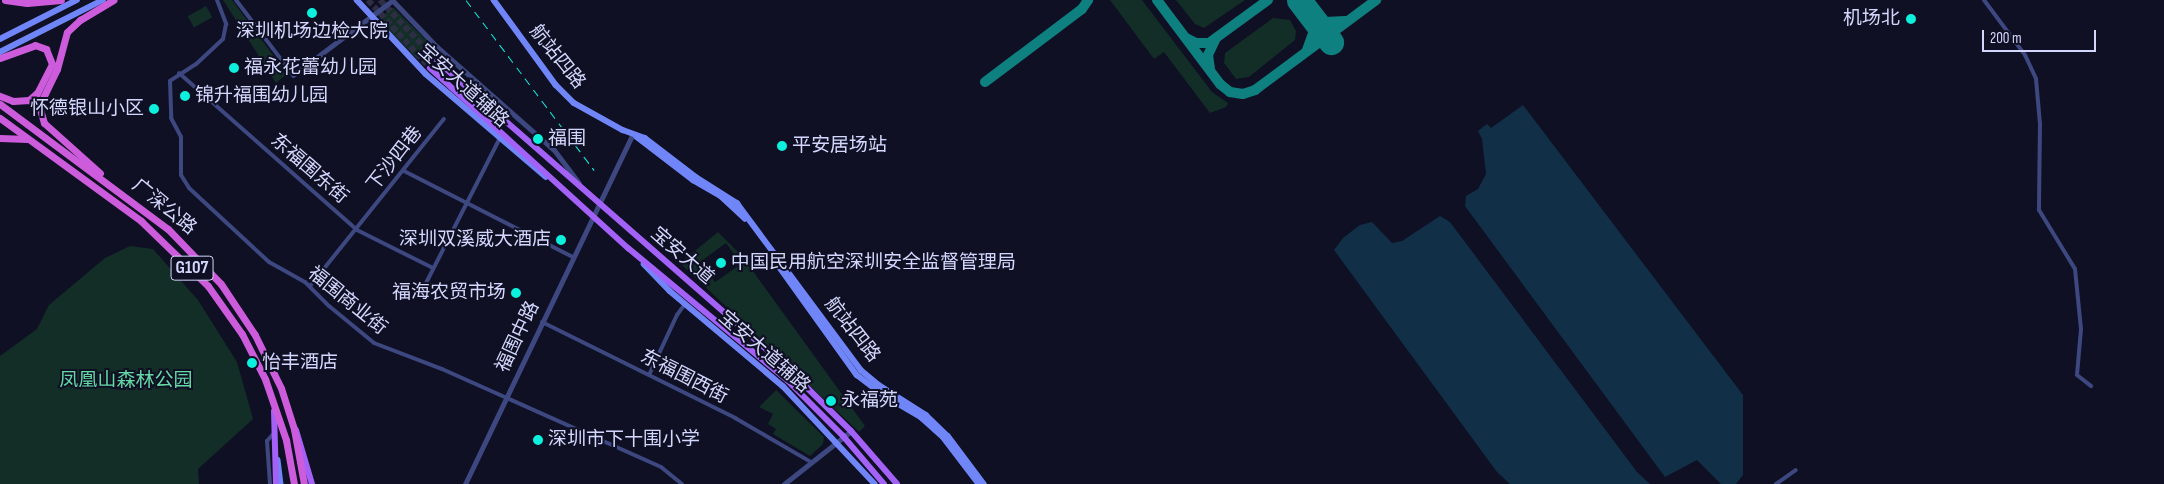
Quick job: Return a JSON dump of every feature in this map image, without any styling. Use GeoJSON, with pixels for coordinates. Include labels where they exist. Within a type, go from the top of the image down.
{"type":"FeatureCollection","features":[{"type":"Feature","properties":{"kind":"highway"},"geometry":{"type":"LineString","coordinates":[[5,0],[37,3],[61,0]]}},
{"type":"Feature","properties":{"kind":"highway"},"geometry":{"type":"LineString","coordinates":[[106,182],[85,157],[44,123],[39,106],[57,68],[67,32],[80,20],[113,0]]}},
{"type":"Feature","properties":{"kind":"highway"},"geometry":{"type":"LineString","coordinates":[[0,58],[35,44],[46,50],[52,60],[49,72],[32,98],[17,102],[0,96]]}},
{"type":"Feature","properties":{"kind":"highway","name":"广深公路"},"geometry":{"type":"LineString","coordinates":[[0,104],[168,229],[221,284],[262,347],[288,410],[304,484]]}},
{"type":"Feature","properties":{"kind":"highway","name":"广深公路"},"geometry":{"type":"LineString","coordinates":[[0,118],[140,221],[188,264],[208,286],[242,334],[272,397],[286,440],[294,484]]}},
{"type":"Feature","properties":{"kind":"highway"},"geometry":{"type":"LineString","coordinates":[[0,138],[20,138],[35,143]]}},
{"type":"Feature","properties":{"kind":"main road"},"geometry":{"type":"LineString","coordinates":[[0,39],[77,0]]}},
{"type":"Feature","properties":{"kind":"main road"},"geometry":{"type":"LineString","coordinates":[[0,52],[103,0]]}},
{"type":"Feature","properties":{"kind":"main road","name":"宝安大道辅路"},"geometry":{"type":"LineString","coordinates":[[357,0],[370,18],[426,74],[499,140],[557,185]]}},
{"type":"Feature","properties":{"kind":"main road","name":"航站四路"},"geometry":{"type":"LineString","coordinates":[[494,0],[564,93],[584,109],[659,146],[686,170],[737,203],[861,370],[879,385],[926,415],[948,436],[984,484]]}},
{"type":"Feature","properties":{"kind":"main road","name":"宝安大道"},"geometry":{"type":"LineString","coordinates":[[436,61],[784,365],[851,431],[897,484]]}},
{"type":"Feature","properties":{"kind":"main road","name":"宝安大道"},"geometry":{"type":"LineString","coordinates":[[430,68],[628,248],[788,380],[844,437],[884,484]]}},
{"type":"Feature","properties":{"kind":"main road","name":"航站四路"},"geometry":{"type":"LineString","coordinates":[[633,134],[688,177],[734,206],[750,223],[857,375],[927,422],[944,438],[979,484]]}},
{"type":"Feature","properties":{"kind":"main road","name":"宝安大道辅路"},"geometry":{"type":"LineString","coordinates":[[628,248],[685,304],[783,386],[875,484]]}},
{"type":"Feature","properties":{"kind":"main road"},"geometry":{"type":"LineString","coordinates":[[272,397],[276,432],[276,484]]}},
{"type":"Feature","properties":{"kind":"main road"},"geometry":{"type":"LineString","coordinates":[[288,410],[307,458],[312,484]]}},
{"type":"Feature","properties":{"kind":"main road"},"geometry":{"type":"LineString","coordinates":[[276,443],[280,484]]}},
{"type":"Feature","properties":{"kind":"street"},"geometry":{"type":"LineString","coordinates":[[179,73],[196,64],[223,39],[226,24],[217,0]]}},
{"type":"Feature","properties":{"kind":"street"},"geometry":{"type":"LineString","coordinates":[[236,0],[293,75],[393,0]]}},
{"type":"Feature","properties":{"kind":"street","name":"宝安大道辅路"},"geometry":{"type":"LineString","coordinates":[[393,0],[433,44],[554,150],[584,190]]}},
{"type":"Feature","properties":{"kind":"street"},"geometry":{"type":"LineString","coordinates":[[1984,0],[2026,55],[2036,79],[2040,124],[2039,210],[2074,269],[2081,330],[2077,375],[2091,386]]}},
{"type":"Feature","properties":{"kind":"street","name":"东福围东街"},"geometry":{"type":"LineString","coordinates":[[179,73],[357,230],[433,268]]}},
{"type":"Feature","properties":{"kind":"street","name":"福围商业街"},"geometry":{"type":"LineString","coordinates":[[179,73],[170,81],[170,101],[172,121],[181,137],[182,180],[269,262],[310,286],[329,306],[374,343],[442,369],[661,467],[682,484]]}},
{"type":"Feature","properties":{"kind":"street","name":"下沙四巷"},"geometry":{"type":"LineString","coordinates":[[310,286],[357,230],[444,119]]}},
{"type":"Feature","properties":{"kind":"street","name":"福围中路"},"geometry":{"type":"LineString","coordinates":[[465,484],[633,134]]}},
{"type":"Feature","properties":{"kind":"street"},"geometry":{"type":"LineString","coordinates":[[424,287],[464,203],[499,140]]}},
{"type":"Feature","properties":{"kind":"street"},"geometry":{"type":"LineString","coordinates":[[404,171],[573,257]]}},
{"type":"Feature","properties":{"kind":"street"},"geometry":{"type":"LineString","coordinates":[[649,375],[677,315],[685,304]]}},
{"type":"Feature","properties":{"kind":"street","name":"东福围西街"},"geometry":{"type":"LineString","coordinates":[[542,322],[735,418],[811,462]]}},
{"type":"Feature","properties":{"kind":"street"},"geometry":{"type":"LineString","coordinates":[[790,484],[851,431]]}},
{"type":"Feature","properties":{"kind":"street"},"geometry":{"type":"LineString","coordinates":[[270,484],[267,441],[276,432]]}},
{"type":"Feature","properties":{"kind":"street"},"geometry":{"type":"LineString","coordinates":[[784,484],[838,443]]}},
{"type":"Feature","properties":{"kind":"street"},"geometry":{"type":"LineString","coordinates":[[1776,484],[1796,470]]}},
{"type":"Feature","properties":{"kind":"green space"},"geometry":{"type":"Polygon","coordinates":[[[223,0],[232,0],[287,74],[276,83],[223,0]]]}},
{"type":"Feature","properties":{"kind":"green space"},"geometry":{"type":"Polygon","coordinates":[[[1110,0],[1142,0],[1212,92],[1228,103],[1226,107],[1210,113],[1164,52],[1154,59],[1110,0]]]}},
{"type":"Feature","properties":{"kind":"green space"},"geometry":{"type":"Polygon","coordinates":[[[1176,0],[1245,0],[1204,28],[1195,24],[1176,0]]]}},
{"type":"Feature","properties":{"kind":"green space"},"geometry":{"type":"Polygon","coordinates":[[[206,6],[212,17],[194,28],[188,16],[206,6]]]}},
{"type":"Feature","properties":{"kind":"green space"},"geometry":{"type":"Polygon","coordinates":[[[390,8],[394,8],[431,45],[417,59],[379,20],[390,8]]]}},
{"type":"Feature","properties":{"kind":"green space"},"geometry":{"type":"Polygon","coordinates":[[[1273,18],[1290,20],[1296,31],[1295,40],[1249,77],[1236,79],[1224,63],[1225,53],[1273,18]]]}},
{"type":"Feature","properties":{"kind":"green space"},"geometry":{"type":"Polygon","coordinates":[[[718,232],[742,256],[865,426],[859,432],[680,263],[718,232]],[[726,243],[700,262],[715,282],[741,264],[726,243]]]}},
{"type":"Feature","properties":{"kind":"green space","name":"凤凰山森林公园"},"geometry":{"type":"Polygon","coordinates":[[[130,246],[153,249],[198,300],[237,362],[253,419],[198,469],[199,484],[0,484],[0,356],[37,329],[49,305],[105,258],[130,246]]]}},
{"type":"Feature","properties":{"kind":"green space"},"geometry":{"type":"Polygon","coordinates":[[[776,390],[824,437],[823,444],[810,456],[773,434],[776,429],[768,424],[773,414],[759,407],[776,390]]]}},
{"type":"Feature","properties":{"kind":"water"},"geometry":{"type":"Polygon","coordinates":[[[1523,105],[1743,395],[1743,475],[1736,484],[1721,484],[1697,460],[1665,477],[1465,206],[1466,196],[1478,189],[1486,174],[1482,139],[1478,131],[1487,124],[1491,128],[1523,105]]]}},
{"type":"Feature","properties":{"kind":"water"},"geometry":{"type":"Polygon","coordinates":[[[1440,216],[1450,222],[1637,472],[1650,484],[1510,484],[1497,472],[1334,250],[1343,238],[1360,225],[1372,222],[1392,243],[1402,241],[1440,216]]]}},
{"type":"Feature","properties":{"kind":"taxiway"},"geometry":{"type":"LineString","coordinates":[[985,82],[1082,9],[1088,0]]}},
{"type":"Feature","properties":{"kind":"taxiway"},"geometry":{"type":"LineString","coordinates":[[1157,0],[1220,84],[1230,92],[1243,94],[1255,90],[1376,0]]}},
{"type":"Feature","properties":{"kind":"taxiway"},"geometry":{"type":"LineString","coordinates":[[1186,38],[1196,43],[1209,43],[1268,0]]}},
{"type":"Feature","properties":{"kind":"taxiway"},"geometry":{"type":"LineString","coordinates":[[1306,10],[1325,22],[1345,21]]}},
{"type":"Feature","properties":{"kind":"taxiway"},"geometry":{"type":"LineString","coordinates":[[1307,50],[1314,31],[1308,13]]}},
{"type":"Feature","properties":{"kind":"taxiway"},"geometry":{"type":"LineString","coordinates":[[1210,69],[1208,55],[1215,40]]}},
{"type":"Feature","properties":{"kind":"runway"},"geometry":{"type":"LineString","coordinates":[[1299,0],[1331,42]]}},
{"type":"Feature","properties":{"kind":"tunnel"},"geometry":{"type":"LineString","coordinates":[[368,0],[430,68]]}},
{"type":"Feature","properties":{"kind":"tunnel"},"geometry":{"type":"LineString","coordinates":[[380,0],[437,61]]}},
{"type":"Feature","properties":{"kind":"railway"},"geometry":{"type":"LineString","coordinates":[[466,0],[594,170]]}},
{"type":"Feature","properties":{"kind":"place","name":"深圳机场边检大院"},"geometry":{"type":"Point","coordinates":[312,13]}},
{"type":"Feature","properties":{"kind":"place","name":"机场北"},"geometry":{"type":"Point","coordinates":[1911,19]}},
{"type":"Feature","properties":{"kind":"place","name":"福永花蕾幼儿园"},"geometry":{"type":"Point","coordinates":[234,68]}},
{"type":"Feature","properties":{"kind":"place","name":"锦升福围幼儿园"},"geometry":{"type":"Point","coordinates":[185,96]}},
{"type":"Feature","properties":{"kind":"place","name":"怀德银山小区"},"geometry":{"type":"Point","coordinates":[154,109]}},
{"type":"Feature","properties":{"kind":"place","name":"福围"},"geometry":{"type":"Point","coordinates":[538,139]}},
{"type":"Feature","properties":{"kind":"place","name":"平安居场站"},"geometry":{"type":"Point","coordinates":[782,146]}},
{"type":"Feature","properties":{"kind":"place","name":"深圳双溪威大酒店"},"geometry":{"type":"Point","coordinates":[561,240]}},
{"type":"Feature","properties":{"kind":"place","name":"中国民用航空深圳安全监督管理局"},"geometry":{"type":"Point","coordinates":[721,263]}},
{"type":"Feature","properties":{"kind":"place","name":"福海农贸市场"},"geometry":{"type":"Point","coordinates":[516,293]}},
{"type":"Feature","properties":{"kind":"place","name":"怡丰酒店"},"geometry":{"type":"Point","coordinates":[252,363]}},
{"type":"Feature","properties":{"kind":"place","name":"永福苑"},"geometry":{"type":"Point","coordinates":[831,401]}},
{"type":"Feature","properties":{"kind":"place","name":"深圳市下十围小学"},"geometry":{"type":"Point","coordinates":[538,440]}}]}
